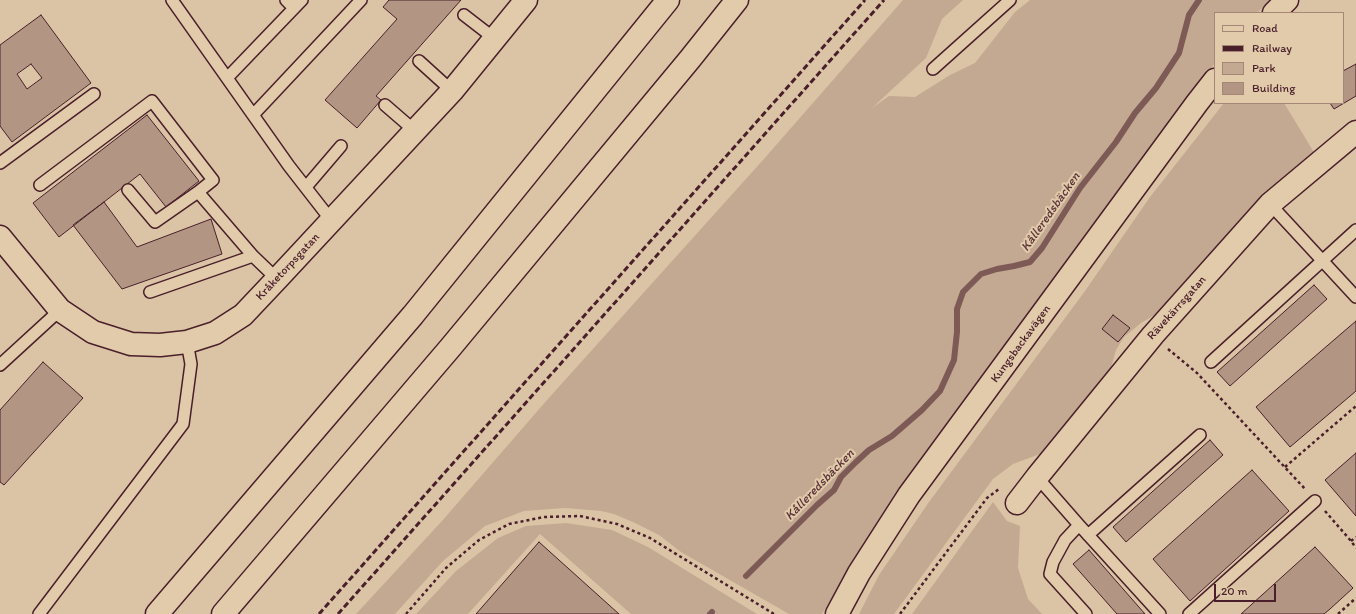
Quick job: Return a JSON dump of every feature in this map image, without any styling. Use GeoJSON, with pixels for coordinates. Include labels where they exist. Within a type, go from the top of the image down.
{"type":"FeatureCollection","features":[{"type":"Feature","properties":{"kind":"main road","name":"Kråketorpsgatan"},"geometry":{"type":"LineString","coordinates":[[4,249],[60,310],[93,332],[131,344],[160,345],[187,342],[215,333],[243,315],[277,279],[452,91],[526,0]]}},
{"type":"Feature","properties":{"kind":"main road"},"geometry":{"type":"LineString","coordinates":[[157,614],[413,315],[668,0]]}},
{"type":"Feature","properties":{"kind":"main road"},"geometry":{"type":"LineString","coordinates":[[223,614],[465,329],[690,59],[737,0]]}},
{"type":"Feature","properties":{"kind":"main road"},"geometry":{"type":"LineString","coordinates":[[1275,12],[1287,0]]}},
{"type":"Feature","properties":{"kind":"main road","name":"Kungsbackavägen"},"geometry":{"type":"LineString","coordinates":[[837,614],[859,573],[909,495],[1214,81]]}},
{"type":"Feature","properties":{"kind":"main road","name":"Rävekärrsgatan"},"geometry":{"type":"LineString","coordinates":[[1017,503],[1037,476],[1153,335],[1270,204],[1356,132]]}},
{"type":"Feature","properties":{"kind":"lane"},"geometry":{"type":"LineString","coordinates":[[172,0],[228,77],[289,166],[331,220]]}},
{"type":"Feature","properties":{"kind":"lane"},"geometry":{"type":"LineString","coordinates":[[286,0],[294,8]]}},
{"type":"Feature","properties":{"kind":"lane"},"geometry":{"type":"LineString","coordinates":[[228,77],[302,0]]}},
{"type":"Feature","properties":{"kind":"lane"},"geometry":{"type":"LineString","coordinates":[[253,115],[361,0]]}},
{"type":"Feature","properties":{"kind":"lane"},"geometry":{"type":"LineString","coordinates":[[933,69],[1010,0]]}},
{"type":"Feature","properties":{"kind":"lane"},"geometry":{"type":"LineString","coordinates":[[464,15],[495,39]]}},
{"type":"Feature","properties":{"kind":"lane"},"geometry":{"type":"LineString","coordinates":[[419,61],[452,91]]}},
{"type":"Feature","properties":{"kind":"lane"},"geometry":{"type":"LineString","coordinates":[[0,162],[94,94]]}},
{"type":"Feature","properties":{"kind":"lane"},"geometry":{"type":"LineString","coordinates":[[40,184],[152,101],[213,180],[155,222],[128,190]]}},
{"type":"Feature","properties":{"kind":"lane"},"geometry":{"type":"LineString","coordinates":[[385,105],[415,131]]}},
{"type":"Feature","properties":{"kind":"lane"},"geometry":{"type":"LineString","coordinates":[[306,187],[341,146]]}},
{"type":"Feature","properties":{"kind":"lane"},"geometry":{"type":"LineString","coordinates":[[198,192],[253,256],[277,279]]}},
{"type":"Feature","properties":{"kind":"lane"},"geometry":{"type":"LineString","coordinates":[[1270,204],[1356,297]]}},
{"type":"Feature","properties":{"kind":"lane"},"geometry":{"type":"LineString","coordinates":[[1211,362],[1356,230]]}},
{"type":"Feature","properties":{"kind":"lane"},"geometry":{"type":"LineString","coordinates":[[150,292],[253,256]]}},
{"type":"Feature","properties":{"kind":"lane"},"geometry":{"type":"LineString","coordinates":[[0,365],[60,310]]}},
{"type":"Feature","properties":{"kind":"lane"},"geometry":{"type":"LineString","coordinates":[[39,614],[183,424],[191,364],[187,342]]}},
{"type":"Feature","properties":{"kind":"lane"},"geometry":{"type":"LineString","coordinates":[[1088,534],[1200,435]]}},
{"type":"Feature","properties":{"kind":"lane"},"geometry":{"type":"LineString","coordinates":[[1037,476],[1079,525],[1160,614]]}},
{"type":"Feature","properties":{"kind":"lane"},"geometry":{"type":"LineString","coordinates":[[1189,614],[1315,500]]}},
{"type":"Feature","properties":{"kind":"lane"},"geometry":{"type":"LineString","coordinates":[[1079,525],[1065,540],[1053,562],[1050,574],[1086,614]]}},
{"type":"Feature","properties":{"kind":"path"},"geometry":{"type":"LineString","coordinates":[[1153,335],[1196,373],[1285,467],[1356,548]]}},
{"type":"Feature","properties":{"kind":"path"},"geometry":{"type":"LineString","coordinates":[[1285,467],[1356,406]]}},
{"type":"Feature","properties":{"kind":"path"},"geometry":{"type":"LineString","coordinates":[[900,614],[987,498],[1002,488]]}},
{"type":"Feature","properties":{"kind":"path"},"geometry":{"type":"LineString","coordinates":[[406,614],[446,568],[479,540],[509,524],[544,517],[580,516],[617,524],[650,538],[774,614]]}},
{"type":"Feature","properties":{"kind":"path"},"geometry":{"type":"LineString","coordinates":[[1351,541],[1356,536]]}},
{"type":"Feature","properties":{"kind":"path"},"geometry":{"type":"LineString","coordinates":[[1338,614],[1356,598]]}},
{"type":"Feature","properties":{"kind":"green space"},"geometry":{"type":"Polygon","coordinates":[[[903,0],[963,0],[942,19],[926,58],[872,108],[889,96],[915,97],[950,75],[975,63],[1015,12],[1030,0],[1271,0],[1258,12],[1214,12],[1214,64],[1089,231],[1012,339],[916,464],[870,535],[822,614],[789,614],[681,552],[659,535],[614,514],[601,511],[565,508],[524,511],[485,526],[443,561],[395,614],[356,614],[442,521],[547,400],[763,160],[903,0]]]}},
{"type":"Feature","properties":{"kind":"green space"},"geometry":{"type":"Polygon","coordinates":[[[1223,104],[1285,104],[1315,154],[1161,311],[1141,323],[1124,337],[1116,350],[1109,375],[1050,447],[1040,454],[1013,464],[993,479],[894,614],[859,614],[879,575],[929,502],[1085,291],[1150,197],[1223,104]]]}},
{"type":"Feature","properties":{"kind":"green space"},"geometry":{"type":"Polygon","coordinates":[[[993,502],[1007,521],[1020,526],[1018,568],[1028,599],[1042,614],[912,614],[993,502]]]}},
{"type":"Feature","properties":{"kind":"green space"},"geometry":{"type":"Polygon","coordinates":[[[566,523],[612,530],[648,547],[757,614],[631,614],[540,534],[468,614],[416,614],[456,571],[498,538],[526,526],[566,523]]]}},
{"type":"Feature","properties":{"kind":"building"},"geometry":{"type":"Polygon","coordinates":[[[389,0],[461,0],[376,96],[381,100],[357,128],[325,100],[397,19],[383,7],[389,0]]]}},
{"type":"Feature","properties":{"kind":"building"},"geometry":{"type":"Polygon","coordinates":[[[41,15],[91,83],[12,142],[0,126],[0,45],[41,15]],[[31,64],[17,74],[27,89],[42,78],[31,64]]]}},
{"type":"Feature","properties":{"kind":"building"},"geometry":{"type":"Polygon","coordinates":[[[1356,64],[1356,96],[1344,103],[1344,70],[1356,64]]]}},
{"type":"Feature","properties":{"kind":"building"},"geometry":{"type":"Polygon","coordinates":[[[1331,104],[1342,104],[1334,109],[1331,104]]]}},
{"type":"Feature","properties":{"kind":"building"},"geometry":{"type":"Polygon","coordinates":[[[147,115],[199,181],[166,207],[140,174],[59,237],[33,203],[147,115]]]}},
{"type":"Feature","properties":{"kind":"building"},"geometry":{"type":"Polygon","coordinates":[[[104,202],[137,247],[211,219],[222,254],[122,289],[73,225],[104,202]]]}},
{"type":"Feature","properties":{"kind":"building"},"geometry":{"type":"Polygon","coordinates":[[[1314,285],[1327,299],[1230,386],[1217,372],[1314,285]]]}},
{"type":"Feature","properties":{"kind":"building"},"geometry":{"type":"Polygon","coordinates":[[[1113,315],[1130,328],[1118,342],[1102,329],[1113,315]]]}},
{"type":"Feature","properties":{"kind":"building"},"geometry":{"type":"Polygon","coordinates":[[[1356,321],[1356,391],[1290,447],[1256,407],[1356,321]]]}},
{"type":"Feature","properties":{"kind":"building"},"geometry":{"type":"Polygon","coordinates":[[[43,362],[83,398],[4,485],[0,482],[0,410],[43,362]]]}},
{"type":"Feature","properties":{"kind":"building"},"geometry":{"type":"Polygon","coordinates":[[[1210,440],[1223,455],[1126,542],[1113,527],[1210,440]]]}},
{"type":"Feature","properties":{"kind":"building"},"geometry":{"type":"Polygon","coordinates":[[[1356,453],[1356,516],[1325,480],[1356,453]]]}},
{"type":"Feature","properties":{"kind":"building"},"geometry":{"type":"Polygon","coordinates":[[[1252,470],[1289,511],[1190,601],[1153,559],[1252,470]]]}},
{"type":"Feature","properties":{"kind":"building"},"geometry":{"type":"Polygon","coordinates":[[[539,542],[619,614],[476,614],[539,542]]]}},
{"type":"Feature","properties":{"kind":"building"},"geometry":{"type":"Polygon","coordinates":[[[1315,547],[1353,588],[1330,609],[1324,614],[1241,614],[1315,547]]]}},
{"type":"Feature","properties":{"kind":"building"},"geometry":{"type":"Polygon","coordinates":[[[1089,550],[1145,614],[1117,614],[1073,564],[1089,550]]]}},
{"type":"Feature","properties":{"kind":"waterway","name":"Kålleredsbäcken"},"geometry":{"type":"LineString","coordinates":[[746,576],[834,490],[841,477],[856,462],[869,450],[892,436],[922,410],[940,391],[954,360],[957,332],[957,309],[963,292],[981,274],[1030,262],[1042,248],[1080,188],[1116,142],[1135,113],[1156,88],[1179,53],[1189,15],[1199,0]]}},
{"type":"Feature","properties":{"kind":"railway"},"geometry":{"type":"LineString","coordinates":[[319,614],[865,0]]}},
{"type":"Feature","properties":{"kind":"railway"},"geometry":{"type":"LineString","coordinates":[[338,614],[884,0]]}}]}
